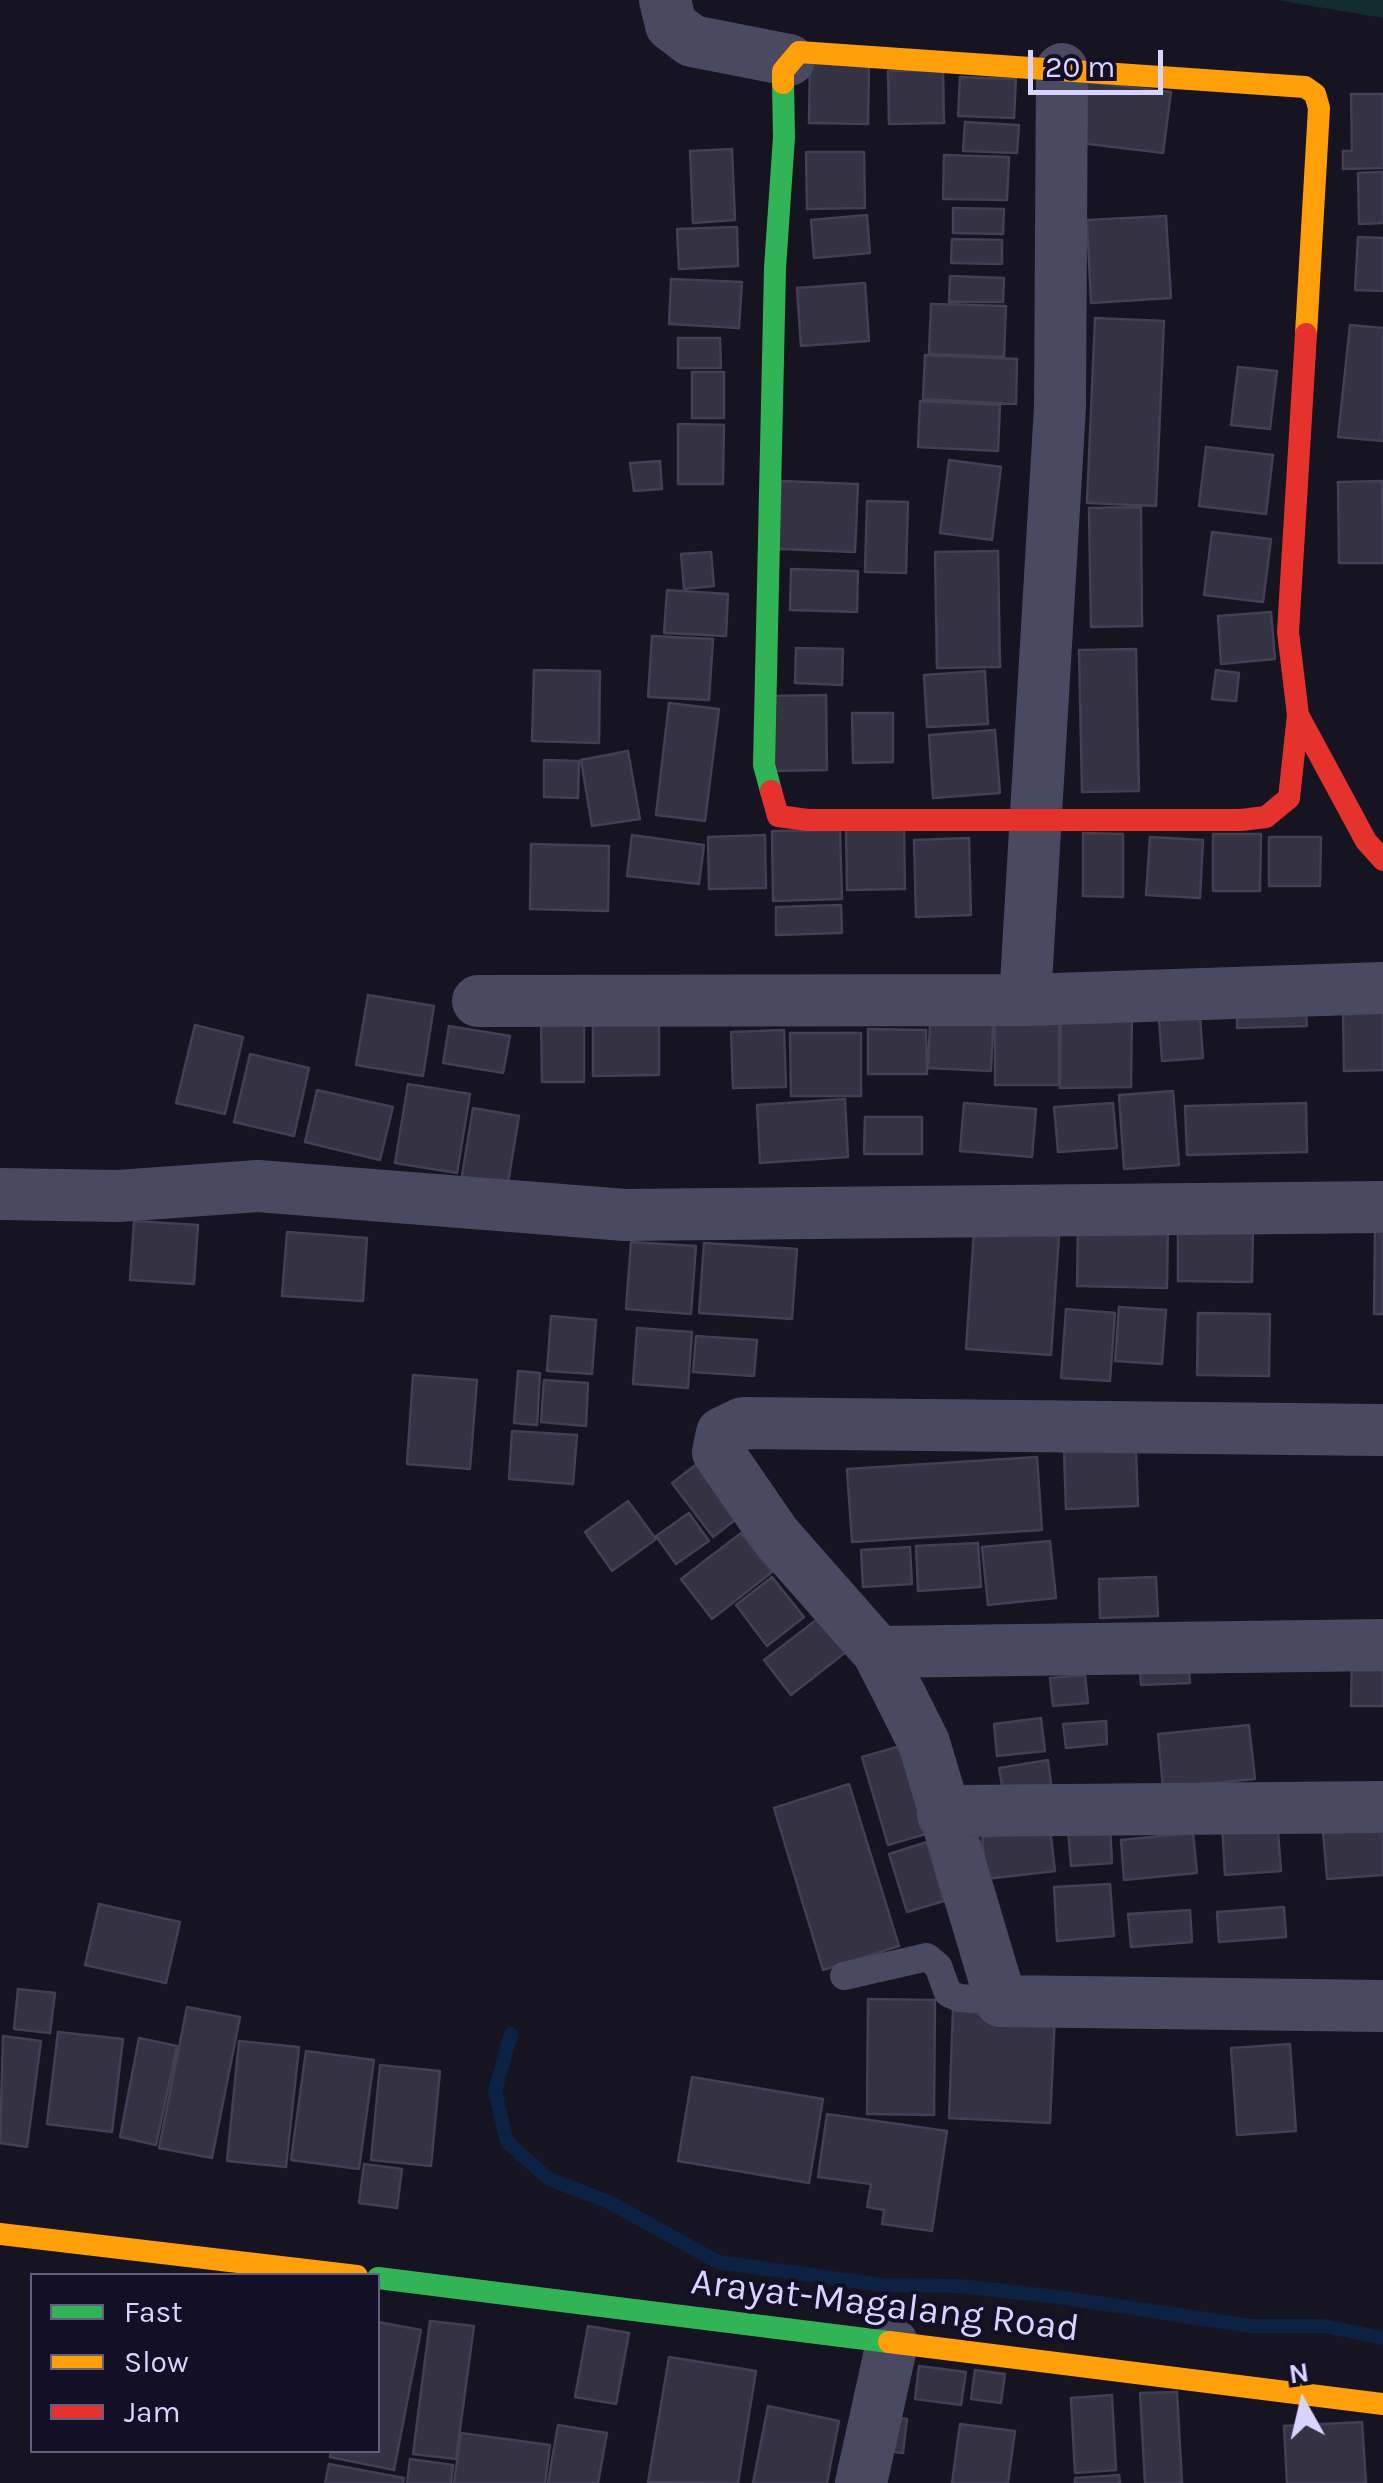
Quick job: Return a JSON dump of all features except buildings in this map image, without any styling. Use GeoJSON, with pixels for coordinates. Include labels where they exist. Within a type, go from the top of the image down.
{"type":"FeatureCollection","features":[{"type":"Feature","properties":{"kind":"street"},"geometry":{"type":"LineString","coordinates":[[666,0],[671,24],[692,41],[789,60]]}},
{"type":"Feature","properties":{"kind":"street"},"geometry":{"type":"LineString","coordinates":[[799,52],[1305,87],[1315,94],[1319,108],[1288,632],[1298,715],[1289,798],[1266,817],[808,820],[778,816],[764,764],[775,268],[784,136],[783,71],[789,60],[799,52]]}},
{"type":"Feature","properties":{"kind":"street"},"geometry":{"type":"LineString","coordinates":[[1026,1000],[1060,408],[1062,69]]}},
{"type":"Feature","properties":{"kind":"street"},"geometry":{"type":"LineString","coordinates":[[1298,715],[1366,841],[1383,860]]}},
{"type":"Feature","properties":{"kind":"street"},"geometry":{"type":"LineString","coordinates":[[478,1001],[1026,1000],[1383,988]]}},
{"type":"Feature","properties":{"kind":"street"},"geometry":{"type":"LineString","coordinates":[[0,1194],[118,1196],[258,1186],[625,1216],[1383,1207]]}},
{"type":"Feature","properties":{"kind":"street"},"geometry":{"type":"LineString","coordinates":[[1383,1430],[743,1423],[722,1433],[718,1452],[775,1535],[878,1652],[924,1743],[1001,2001],[1383,2006]]}},
{"type":"Feature","properties":{"kind":"street"},"geometry":{"type":"LineString","coordinates":[[878,1652],[1383,1645]]}},
{"type":"Feature","properties":{"kind":"street"},"geometry":{"type":"LineString","coordinates":[[943,1814],[1383,1806]]}},
{"type":"Feature","properties":{"kind":"street"},"geometry":{"type":"LineString","coordinates":[[0,2234],[332,2273]]}},
{"type":"Feature","properties":{"kind":"street","name":"Arayat-Magalang Road"},"geometry":{"type":"LineString","coordinates":[[380,2278],[1383,2404]]}},
{"type":"Feature","properties":{"kind":"street"},"geometry":{"type":"LineString","coordinates":[[861,2483],[892,2343]]}},
{"type":"Feature","properties":{"kind":"lane"},"geometry":{"type":"LineString","coordinates":[[844,1976],[928,1956],[938,1966],[948,1992],[960,1998],[1001,2001]]}},
{"type":"Feature","properties":{"kind":"green space"},"geometry":{"type":"Polygon","coordinates":[[[1277,0],[1383,0],[1383,18],[1277,0]]]}},
{"type":"Feature","properties":{"kind":"waterway"},"geometry":{"type":"LineString","coordinates":[[511,2034],[495,2091],[507,2142],[549,2179],[611,2203],[718,2262],[881,2285],[959,2286],[1058,2297],[1251,2326],[1324,2326],[1383,2338]]}},
{"type":"Feature","properties":{"kind":"traffic: fast"},"geometry":{"type":"LineString","coordinates":[[771,791],[764,765],[783,83]]}},
{"type":"Feature","properties":{"kind":"traffic: fast"},"geometry":{"type":"LineString","coordinates":[[380,2278],[889,2342]]}},
{"type":"Feature","properties":{"kind":"traffic: slow"},"geometry":{"type":"LineString","coordinates":[[783,83],[783,71],[799,52],[1305,87],[1315,94],[1319,108],[1306,334]]}},
{"type":"Feature","properties":{"kind":"traffic: slow"},"geometry":{"type":"LineString","coordinates":[[0,2234],[332,2273]]}},
{"type":"Feature","properties":{"kind":"traffic: slow"},"geometry":{"type":"LineString","coordinates":[[889,2342],[1383,2404]]}},
{"type":"Feature","properties":{"kind":"traffic: jam"},"geometry":{"type":"LineString","coordinates":[[1306,334],[1288,632],[1298,715],[1366,841],[1383,860]]}},
{"type":"Feature","properties":{"kind":"traffic: jam"},"geometry":{"type":"LineString","coordinates":[[771,791],[778,816],[808,820],[1266,817],[1289,798],[1298,715]]}}]}
